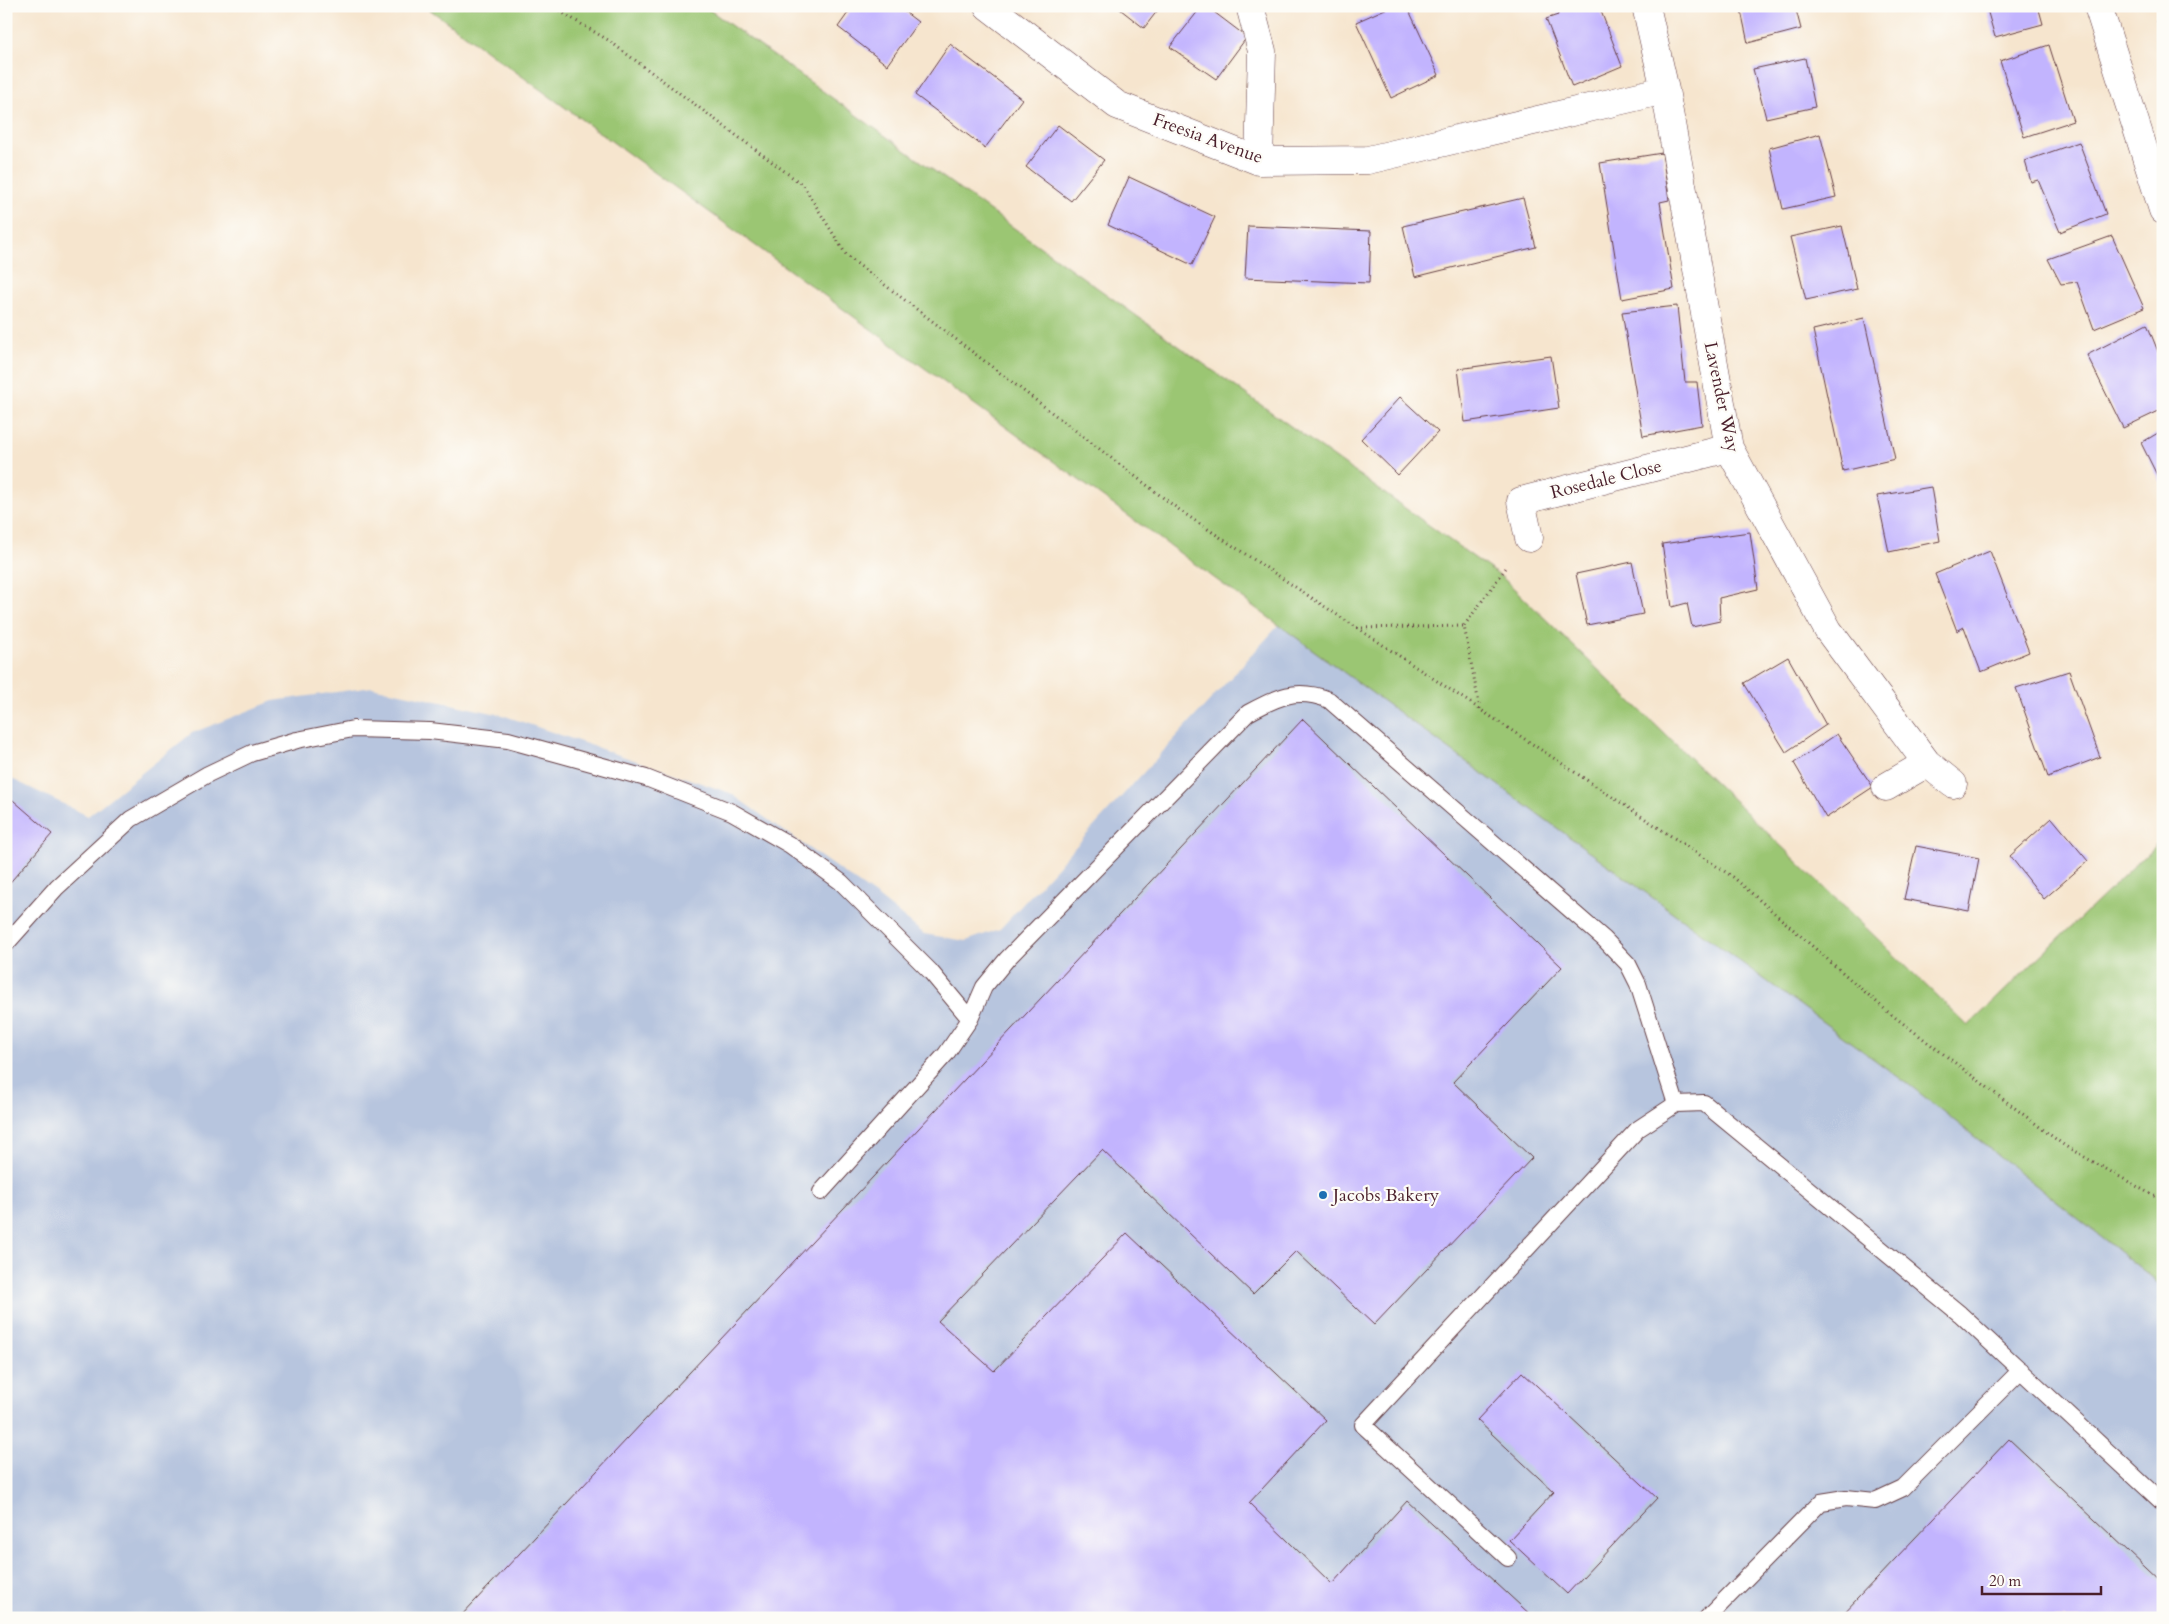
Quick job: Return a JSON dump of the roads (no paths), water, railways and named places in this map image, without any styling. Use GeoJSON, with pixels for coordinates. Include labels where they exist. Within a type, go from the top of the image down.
{"type":"FeatureCollection","features":[{"type":"Feature","properties":{"kind":"street","name":"Freesia Avenue"},"geometry":{"type":"LineString","coordinates":[[988,6],[1117,105],[1259,161],[1368,160],[1665,90]]}},
{"type":"Feature","properties":{"kind":"street"},"geometry":{"type":"LineString","coordinates":[[1250,6],[1262,51],[1259,161]]}},
{"type":"Feature","properties":{"kind":"street","name":"Lavender Way"},"geometry":{"type":"LineString","coordinates":[[1646,6],[1665,90],[1729,448],[1828,630],[1926,763],[1953,784]]}},
{"type":"Feature","properties":{"kind":"street"},"geometry":{"type":"LineString","coordinates":[[2098,6],[2163,210]]}},
{"type":"Feature","properties":{"kind":"street","name":"Rosedale Close"},"geometry":{"type":"LineString","coordinates":[[1529,538],[1521,501],[1729,448]]}},
{"type":"Feature","properties":{"kind":"street"},"geometry":{"type":"LineString","coordinates":[[1886,787],[1926,763]]}},
{"type":"Feature","properties":{"kind":"lane"},"geometry":{"type":"LineString","coordinates":[[821,1192],[946,1054],[970,1019],[984,987],[1007,959],[1248,713],[1271,700],[1291,695],[1312,693],[1329,700],[1604,939],[1628,964],[1638,984],[1676,1104]]}},
{"type":"Feature","properties":{"kind":"lane"},"geometry":{"type":"LineString","coordinates":[[6,944],[57,888],[130,819],[208,774],[252,753],[316,736],[353,729],[430,731],[517,743],[646,778],[732,812],[790,845],[841,882],[930,971],[970,1019]]}},
{"type":"Feature","properties":{"kind":"lane"},"geometry":{"type":"LineString","coordinates":[[1508,1558],[1363,1425],[1412,1370],[1638,1129],[1676,1104],[1704,1103],[1960,1314],[2163,1503]]}},
{"type":"Feature","properties":{"kind":"lane"},"geometry":{"type":"LineString","coordinates":[[1707,1618],[1821,1502],[1846,1498],[1875,1501],[1903,1488],[2021,1370]]}},
{"type":"Feature","properties":{"kind":"place","name":"Jacobs Bakery"},"geometry":{"type":"Point","coordinates":[1323,1195]}}]}
